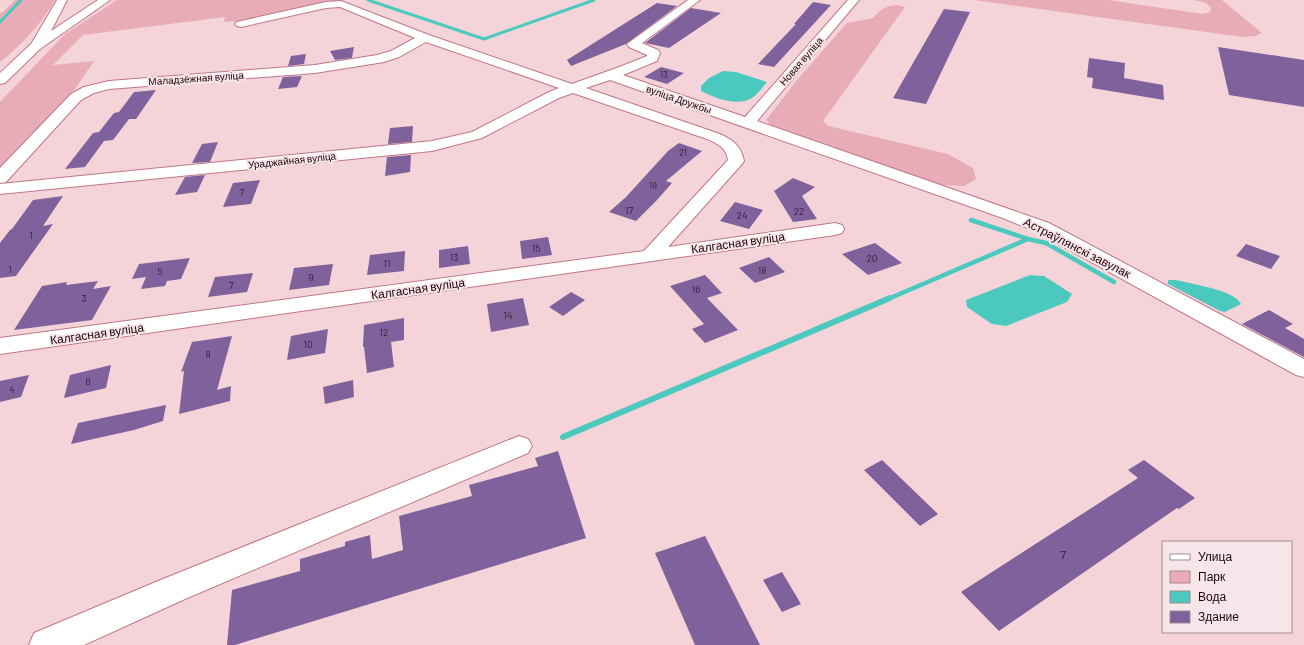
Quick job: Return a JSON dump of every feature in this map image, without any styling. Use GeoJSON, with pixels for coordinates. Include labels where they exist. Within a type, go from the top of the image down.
{"type":"FeatureCollection","features":[{"type":"Feature","properties":{"kind":"main road"},"geometry":{"type":"LineString","coordinates":[[36,46],[62,0]]}},
{"type":"Feature","properties":{"kind":"main road"},"geometry":{"type":"LineString","coordinates":[[0,80],[85,0]]}},
{"type":"Feature","properties":{"kind":"main road"},"geometry":{"type":"LineString","coordinates":[[36,46],[105,0]]}},
{"type":"Feature","properties":{"kind":"main road","name":"Ураджайная вуліца"},"geometry":{"type":"LineString","coordinates":[[0,189],[432,146],[456,141],[478,135],[554,95],[652,58],[654,53],[633,44],[695,0]]}},
{"type":"Feature","properties":{"kind":"main road","name":"Новая вуліца"},"geometry":{"type":"LineString","coordinates":[[748,123],[854,0]]}},
{"type":"Feature","properties":{"kind":"main road"},"geometry":{"type":"LineString","coordinates":[[241,24],[326,5],[341,4],[425,38],[712,136],[728,144],[735,151],[736,161],[650,256]]}},
{"type":"Feature","properties":{"kind":"main road","name":"Маладзёжная вуліца"},"geometry":{"type":"LineString","coordinates":[[0,178],[76,97],[89,90],[109,85],[322,68],[379,59],[395,54],[425,38]]}},
{"type":"Feature","properties":{"kind":"main road","name":"вуліца Дружбы"},"geometry":{"type":"LineString","coordinates":[[610,75],[748,123]]}},
{"type":"Feature","properties":{"kind":"main road","name":"Астраўлянскі завулак"},"geometry":{"type":"LineString","coordinates":[[748,123],[1042,227],[1304,369]]}},
{"type":"Feature","properties":{"kind":"main road","name":"Калгасная вуліца"},"geometry":{"type":"LineString","coordinates":[[0,346],[835,229]]}},
{"type":"Feature","properties":{"kind":"main road"},"geometry":{"type":"LineString","coordinates":[[46,645],[174,589],[519,446]]}},
{"type":"Feature","properties":{"kind":"green space"},"geometry":{"type":"Polygon","coordinates":[[[15,0],[55,0],[44,17],[30,34],[16,49],[0,62],[0,13],[3,12],[15,0]]]}},
{"type":"Feature","properties":{"kind":"green space"},"geometry":{"type":"Polygon","coordinates":[[[117,0],[345,0],[250,20],[224,22],[225,17],[83,35],[53,65],[94,61],[75,89],[0,170],[0,102],[65,34],[117,0]]]}},
{"type":"Feature","properties":{"kind":"green space"},"geometry":{"type":"Polygon","coordinates":[[[974,0],[1108,0],[1203,14],[1210,12],[1211,8],[1206,3],[1194,0],[1222,0],[1262,33],[1255,36],[1243,37],[974,0]]]}},
{"type":"Feature","properties":{"kind":"green space"},"geometry":{"type":"Polygon","coordinates":[[[897,5],[905,7],[823,121],[828,126],[948,154],[973,168],[976,179],[964,186],[943,185],[772,126],[766,120],[797,80],[847,23],[873,18],[881,10],[889,6],[897,5]]]}},
{"type":"Feature","properties":{"kind":"water"},"geometry":{"type":"Polygon","coordinates":[[[723,71],[736,72],[767,82],[752,98],[740,102],[719,99],[701,91],[701,86],[709,78],[723,71]]]}},
{"type":"Feature","properties":{"kind":"water"},"geometry":{"type":"Polygon","coordinates":[[[1030,275],[1044,276],[1072,294],[1067,302],[1006,326],[992,324],[967,307],[966,300],[1030,275]]]}},
{"type":"Feature","properties":{"kind":"water"},"geometry":{"type":"Polygon","coordinates":[[[1168,280],[1176,280],[1222,291],[1237,299],[1241,304],[1225,312],[1220,311],[1168,284],[1168,280]]]}},
{"type":"Feature","properties":{"kind":"building"},"geometry":{"type":"Polygon","coordinates":[[[813,2],[831,5],[774,67],[758,64],[796,24],[794,24],[813,2]]]}},
{"type":"Feature","properties":{"kind":"building"},"geometry":{"type":"Polygon","coordinates":[[[657,3],[677,6],[626,44],[571,66],[567,60],[657,3]]]}},
{"type":"Feature","properties":{"kind":"building"},"geometry":{"type":"Polygon","coordinates":[[[691,8],[721,13],[669,48],[645,43],[691,8]]]}},
{"type":"Feature","properties":{"kind":"building"},"geometry":{"type":"Polygon","coordinates":[[[944,9],[970,12],[926,104],[893,98],[944,9]]]}},
{"type":"Feature","properties":{"kind":"building"},"geometry":{"type":"Polygon","coordinates":[[[354,47],[352,58],[335,60],[330,51],[354,47]]]}},
{"type":"Feature","properties":{"kind":"building"},"geometry":{"type":"Polygon","coordinates":[[[1218,47],[1304,60],[1304,107],[1229,95],[1218,47]]]}},
{"type":"Feature","properties":{"kind":"building"},"geometry":{"type":"Polygon","coordinates":[[[306,54],[304,64],[288,66],[291,56],[306,54]]]}},
{"type":"Feature","properties":{"kind":"building"},"geometry":{"type":"Polygon","coordinates":[[[1089,58],[1125,63],[1124,78],[1163,85],[1164,100],[1092,88],[1093,78],[1087,77],[1089,58]]]}},
{"type":"Feature","properties":{"kind":"building"},"geometry":{"type":"Polygon","coordinates":[[[661,67],[684,73],[667,84],[644,77],[661,67]]]}},
{"type":"Feature","properties":{"kind":"building"},"geometry":{"type":"Polygon","coordinates":[[[302,76],[297,87],[278,89],[283,77],[302,76]]]}},
{"type":"Feature","properties":{"kind":"building"},"geometry":{"type":"Polygon","coordinates":[[[156,90],[136,119],[129,119],[113,140],[104,141],[85,167],[65,169],[93,133],[99,132],[114,113],[119,112],[134,92],[156,90]]]}},
{"type":"Feature","properties":{"kind":"building"},"geometry":{"type":"Polygon","coordinates":[[[413,126],[412,142],[388,144],[390,128],[413,126]]]}},
{"type":"Feature","properties":{"kind":"building"},"geometry":{"type":"Polygon","coordinates":[[[218,142],[210,162],[192,163],[202,144],[218,142]]]}},
{"type":"Feature","properties":{"kind":"building"},"geometry":{"type":"Polygon","coordinates":[[[679,143],[702,151],[666,181],[672,183],[636,221],[609,212],[626,197],[668,151],[679,143]]]}},
{"type":"Feature","properties":{"kind":"building"},"geometry":{"type":"Polygon","coordinates":[[[411,155],[410,172],[385,176],[387,157],[411,155]]]}},
{"type":"Feature","properties":{"kind":"building"},"geometry":{"type":"Polygon","coordinates":[[[205,175],[197,192],[175,195],[185,177],[205,175]]]}},
{"type":"Feature","properties":{"kind":"building"},"geometry":{"type":"Polygon","coordinates":[[[793,178],[815,187],[802,196],[817,219],[793,222],[774,191],[793,178]]]}},
{"type":"Feature","properties":{"kind":"building"},"geometry":{"type":"Polygon","coordinates":[[[260,180],[251,204],[223,207],[233,183],[260,180]]]}},
{"type":"Feature","properties":{"kind":"building"},"geometry":{"type":"Polygon","coordinates":[[[63,196],[43,226],[53,224],[16,276],[0,278],[0,243],[33,200],[63,196]]]}},
{"type":"Feature","properties":{"kind":"building"},"geometry":{"type":"Polygon","coordinates":[[[735,202],[763,210],[749,229],[720,221],[735,202]]]}},
{"type":"Feature","properties":{"kind":"building"},"geometry":{"type":"Polygon","coordinates":[[[548,237],[552,255],[522,259],[520,241],[548,237]]]}},
{"type":"Feature","properties":{"kind":"building"},"geometry":{"type":"Polygon","coordinates":[[[875,243],[902,263],[868,275],[842,254],[875,243]]]}},
{"type":"Feature","properties":{"kind":"building"},"geometry":{"type":"Polygon","coordinates":[[[1246,244],[1280,256],[1271,269],[1236,256],[1246,244]]]}},
{"type":"Feature","properties":{"kind":"building"},"geometry":{"type":"Polygon","coordinates":[[[468,246],[470,264],[439,268],[439,250],[468,246]]]}},
{"type":"Feature","properties":{"kind":"building"},"geometry":{"type":"Polygon","coordinates":[[[405,251],[404,271],[367,275],[370,255],[405,251]]]}},
{"type":"Feature","properties":{"kind":"building"},"geometry":{"type":"Polygon","coordinates":[[[769,257],[785,272],[755,283],[739,268],[769,257]]]}},
{"type":"Feature","properties":{"kind":"building"},"geometry":{"type":"Polygon","coordinates":[[[190,258],[181,279],[167,281],[165,286],[141,289],[146,277],[132,279],[139,264],[190,258]]]}},
{"type":"Feature","properties":{"kind":"building"},"geometry":{"type":"Polygon","coordinates":[[[333,264],[329,285],[289,290],[294,268],[333,264]]]}},
{"type":"Feature","properties":{"kind":"building"},"geometry":{"type":"Polygon","coordinates":[[[253,273],[247,292],[208,297],[215,277],[253,273]]]}},
{"type":"Feature","properties":{"kind":"building"},"geometry":{"type":"Polygon","coordinates":[[[705,275],[722,293],[707,298],[738,330],[705,343],[692,329],[704,324],[670,286],[705,275]]]}},
{"type":"Feature","properties":{"kind":"building"},"geometry":{"type":"Polygon","coordinates":[[[98,281],[93,289],[111,286],[92,320],[14,330],[42,286],[67,282],[66,285],[98,281]]]}},
{"type":"Feature","properties":{"kind":"building"},"geometry":{"type":"Polygon","coordinates":[[[571,292],[585,300],[563,316],[549,307],[571,292]]]}},
{"type":"Feature","properties":{"kind":"building"},"geometry":{"type":"Polygon","coordinates":[[[523,298],[529,325],[491,332],[487,304],[523,298]]]}},
{"type":"Feature","properties":{"kind":"building"},"geometry":{"type":"Polygon","coordinates":[[[1269,310],[1293,324],[1285,328],[1304,339],[1304,357],[1242,324],[1269,310]]]}},
{"type":"Feature","properties":{"kind":"building"},"geometry":{"type":"Polygon","coordinates":[[[404,318],[404,340],[391,342],[394,367],[367,373],[363,347],[364,325],[404,318]]]}},
{"type":"Feature","properties":{"kind":"building"},"geometry":{"type":"Polygon","coordinates":[[[328,329],[325,353],[287,360],[291,336],[328,329]]]}},
{"type":"Feature","properties":{"kind":"building"},"geometry":{"type":"Polygon","coordinates":[[[232,336],[217,390],[231,386],[230,401],[179,414],[184,371],[181,372],[192,342],[232,336]]]}},
{"type":"Feature","properties":{"kind":"building"},"geometry":{"type":"Polygon","coordinates":[[[111,365],[106,388],[64,398],[70,375],[111,365]]]}},
{"type":"Feature","properties":{"kind":"building"},"geometry":{"type":"Polygon","coordinates":[[[29,375],[21,397],[0,402],[0,381],[29,375]]]}},
{"type":"Feature","properties":{"kind":"building"},"geometry":{"type":"Polygon","coordinates":[[[353,380],[354,397],[325,404],[323,387],[353,380]]]}},
{"type":"Feature","properties":{"kind":"building"},"geometry":{"type":"Polygon","coordinates":[[[166,405],[163,421],[134,430],[71,444],[78,423],[166,405]]]}},
{"type":"Feature","properties":{"kind":"building"},"geometry":{"type":"Polygon","coordinates":[[[558,451],[586,538],[235,645],[227,645],[232,590],[300,571],[300,559],[345,546],[345,542],[370,535],[372,559],[403,550],[399,516],[472,496],[469,485],[538,466],[535,458],[558,451]]]}},
{"type":"Feature","properties":{"kind":"building"},"geometry":{"type":"Polygon","coordinates":[[[882,460],[938,514],[920,526],[864,470],[882,460]]]}},
{"type":"Feature","properties":{"kind":"building"},"geometry":{"type":"Polygon","coordinates":[[[1144,460],[1195,498],[1179,509],[1177,508],[999,631],[961,592],[1138,478],[1128,470],[1144,460]]]}},
{"type":"Feature","properties":{"kind":"building"},"geometry":{"type":"Polygon","coordinates":[[[705,536],[760,645],[695,645],[655,553],[705,536]]]}},
{"type":"Feature","properties":{"kind":"building"},"geometry":{"type":"Polygon","coordinates":[[[782,572],[801,604],[782,612],[763,580],[782,572]]]}},
{"type":"Feature","properties":{"kind":"waterway"},"geometry":{"type":"LineString","coordinates":[[0,22],[21,0]]}},
{"type":"Feature","properties":{"kind":"waterway"},"geometry":{"type":"LineString","coordinates":[[368,0],[484,39],[594,0]]}},
{"type":"Feature","properties":{"kind":"waterway"},"geometry":{"type":"LineString","coordinates":[[971,220],[1028,239]]}},
{"type":"Feature","properties":{"kind":"waterway"},"geometry":{"type":"LineString","coordinates":[[888,299],[1028,239]]}},
{"type":"Feature","properties":{"kind":"waterway"},"geometry":{"type":"LineString","coordinates":[[1028,239],[1046,243],[1114,282]]}},
{"type":"Feature","properties":{"kind":"waterway"},"geometry":{"type":"LineString","coordinates":[[563,437],[890,298]]}}]}
